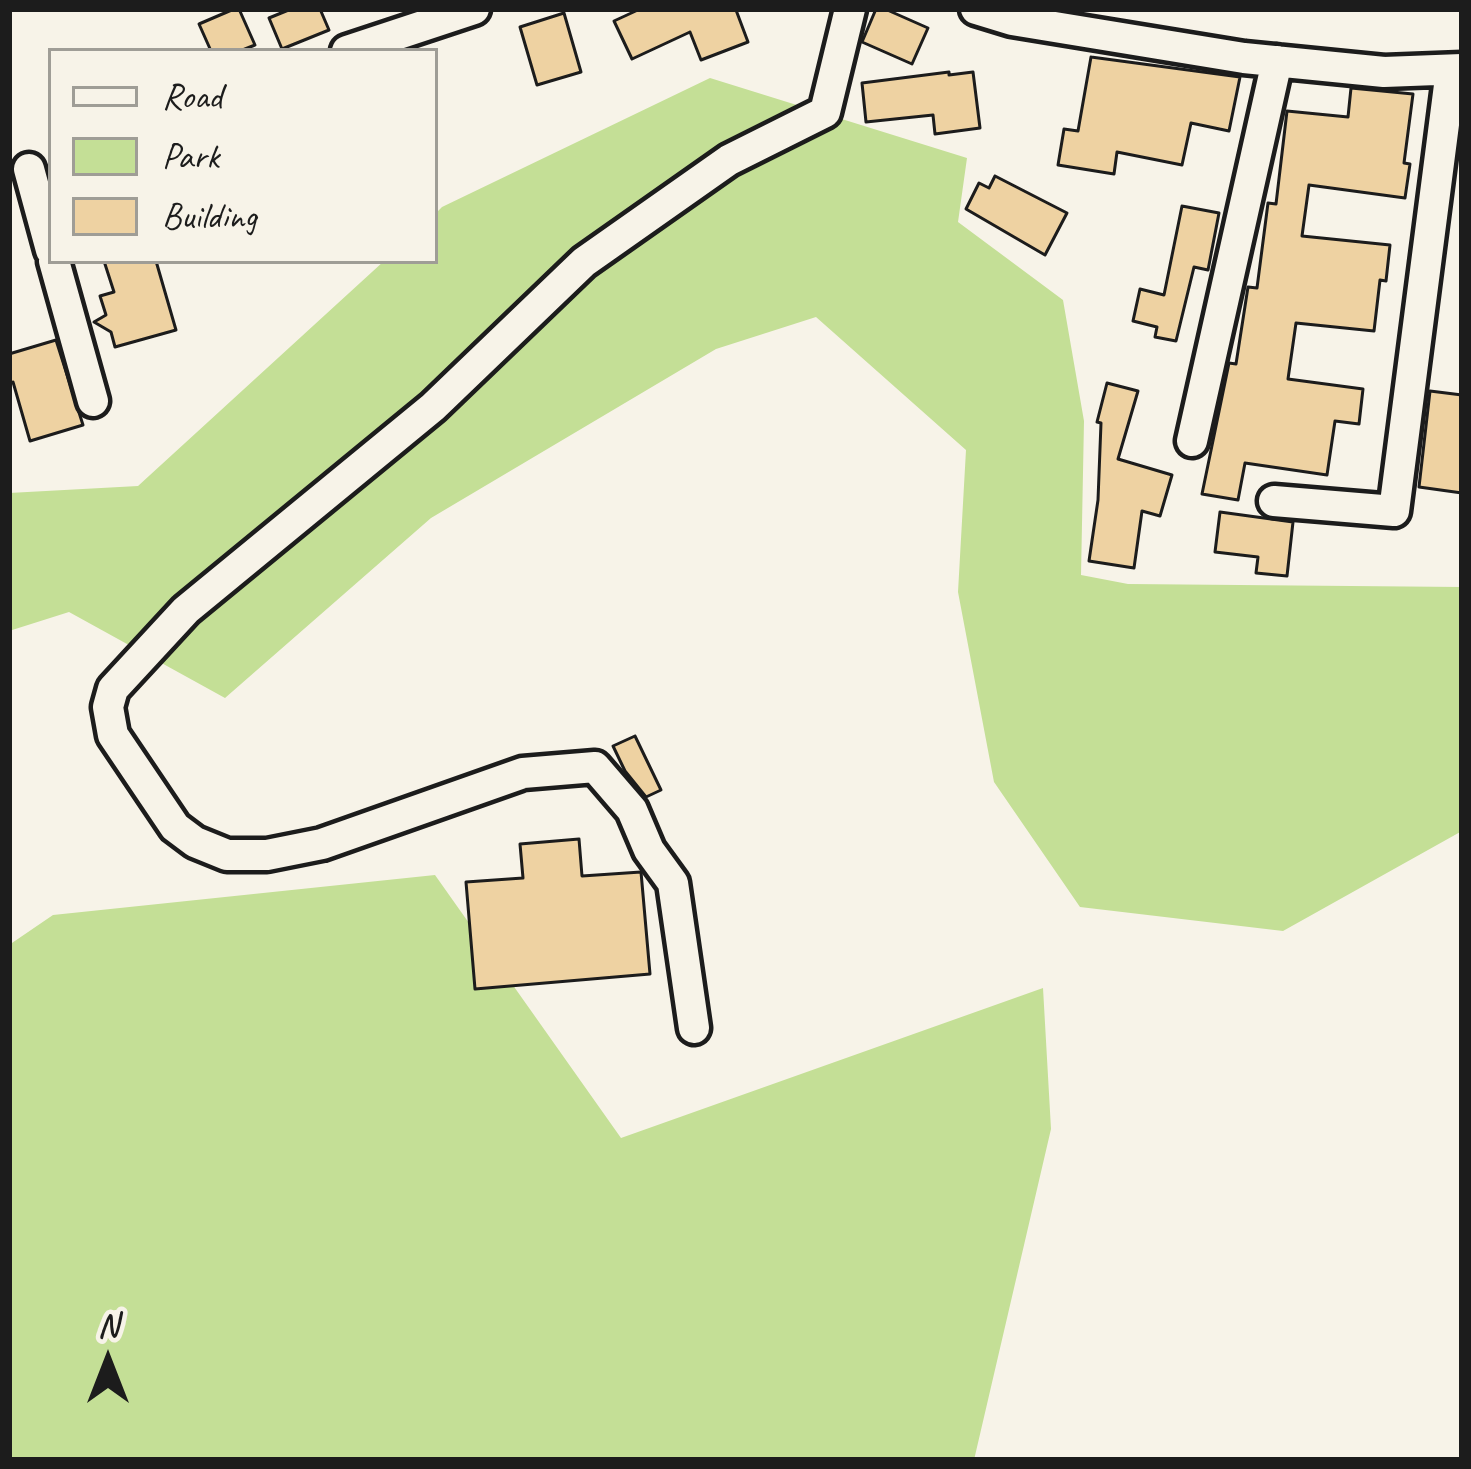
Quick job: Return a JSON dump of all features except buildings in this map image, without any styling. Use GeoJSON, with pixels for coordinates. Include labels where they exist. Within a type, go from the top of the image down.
{"type":"FeatureCollection","features":[{"type":"Feature","properties":{"kind":"street"},"geometry":{"type":"LineString","coordinates":[[356,48],[474,9]]}},
{"type":"Feature","properties":{"kind":"street"},"geometry":{"type":"LineString","coordinates":[[694,1028],[673,884],[650,850],[632,810],[595,766],[523,773],[322,844],[267,855],[227,855],[195,842],[176,826],[112,735],[108,707],[112,689],[186,610],[433,407],[584,262],[729,160],[825,112],[850,9]]}},
{"type":"Feature","properties":{"kind":"street"},"geometry":{"type":"LineString","coordinates":[[976,9],[1012,20],[1277,62],[1384,72],[1456,69],[1394,511],[1274,501]]}},
{"type":"Feature","properties":{"kind":"street"},"geometry":{"type":"LineString","coordinates":[[1192,441],[1277,62]]}},
{"type":"Feature","properties":{"kind":"street"},"geometry":{"type":"LineString","coordinates":[[30,168],[48,238]]}},
{"type":"Feature","properties":{"kind":"street"},"geometry":{"type":"LineString","coordinates":[[55,264],[92,401]]}},
{"type":"Feature","properties":{"kind":"green space"},"geometry":{"type":"Polygon","coordinates":[[[710,78],[967,158],[958,222],[1063,300],[1084,421],[1081,575],[1128,584],[1462,587],[1462,831],[1283,931],[1080,907],[994,782],[958,592],[966,450],[816,317],[716,349],[431,518],[225,698],[69,612],[9,631],[9,493],[138,486],[381,264],[438,264],[438,211],[710,78]]]}},
{"type":"Feature","properties":{"kind":"green space"},"geometry":{"type":"Polygon","coordinates":[[[435,875],[621,1138],[1043,988],[1051,1129],[974,1460],[9,1460],[9,945],[53,915],[435,875]]]}}]}
